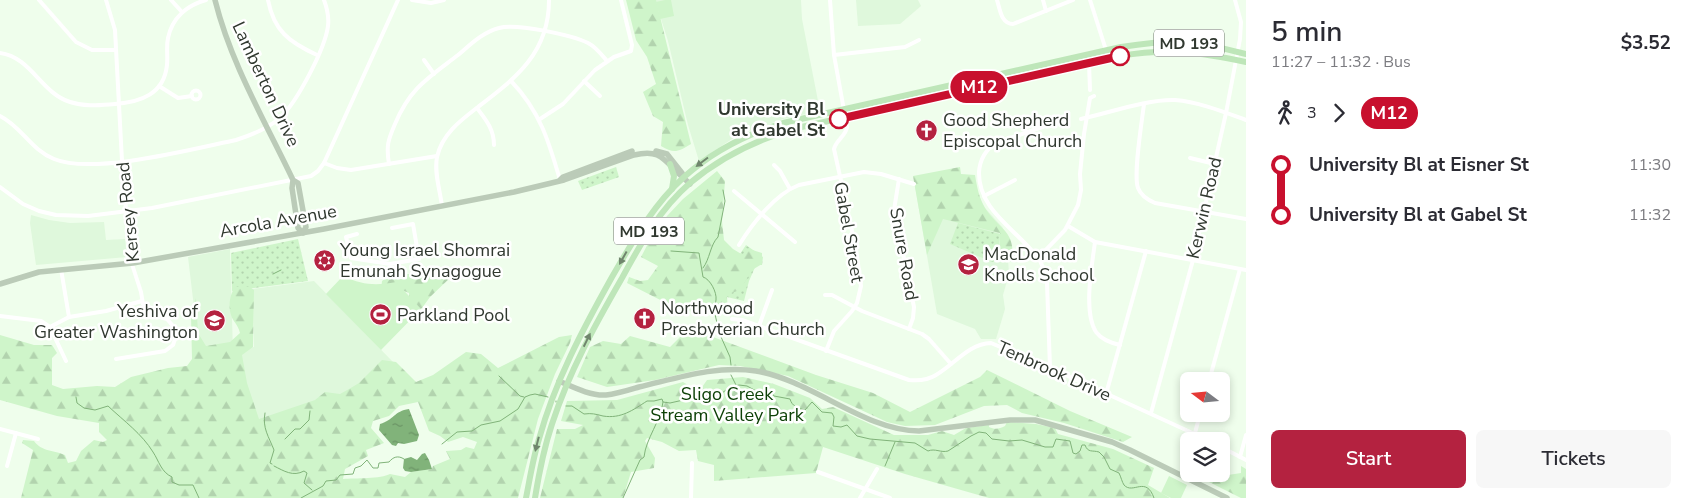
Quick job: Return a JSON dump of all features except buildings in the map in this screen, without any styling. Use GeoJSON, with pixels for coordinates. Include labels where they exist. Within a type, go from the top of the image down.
{"type":"FeatureCollection","features":[{"type":"Feature","properties":{"kind":"main road","name":"MD 193"},"geometry":{"type":"LineString","coordinates":[[526,498],[538,441],[559,381],[578,338],[640,227],[660,202],[684,177],[717,152],[751,134],[783,122],[1106,50],[1141,44],[1183,42],[1246,54]]}},
{"type":"Feature","properties":{"kind":"main road"},"geometry":{"type":"LineString","coordinates":[[1106,50],[1106,59]]}},
{"type":"Feature","properties":{"kind":"main road","name":"MD 193"},"geometry":{"type":"LineString","coordinates":[[534,498],[551,426],[567,384],[593,329],[638,248],[654,224],[690,184],[718,162],[762,139],[797,128],[1137,53],[1186,51],[1246,62]]}},
{"type":"Feature","properties":{"kind":"main road"},"geometry":{"type":"LineString","coordinates":[[945,86],[947,95]]}},
{"type":"Feature","properties":{"kind":"main road"},"geometry":{"type":"LineString","coordinates":[[763,129],[768,131],[782,127],[797,128]]}},
{"type":"Feature","properties":{"kind":"main road"},"geometry":{"type":"LineString","coordinates":[[718,162],[720,156],[748,140],[751,134]]}},
{"type":"Feature","properties":{"kind":"main road"},"geometry":{"type":"LineString","coordinates":[[670,164],[674,176],[671,190]]}},
{"type":"Feature","properties":{"kind":"street"},"geometry":{"type":"LineString","coordinates":[[39,0],[76,42],[92,50],[116,50]]}},
{"type":"Feature","properties":{"kind":"street","name":"Kersey Road"},"geometry":{"type":"LineString","coordinates":[[106,0],[115,30],[122,161],[130,258],[133,263],[142,300]]}},
{"type":"Feature","properties":{"kind":"street"},"geometry":{"type":"LineString","coordinates":[[171,0],[182,12]]}},
{"type":"Feature","properties":{"kind":"street"},"geometry":{"type":"LineString","coordinates":[[0,53],[22,62],[50,91],[63,100],[83,105],[139,101],[146,98],[159,86],[166,70],[167,39],[170,30],[182,12],[191,5],[206,0]]}},
{"type":"Feature","properties":{"kind":"street","name":"Lamberton Drive"},"geometry":{"type":"LineString","coordinates":[[215,0],[226,40],[294,180],[298,183],[306,227],[302,233]]}},
{"type":"Feature","properties":{"kind":"street"},"geometry":{"type":"LineString","coordinates":[[268,0],[272,17],[287,38],[299,47],[317,55]]}},
{"type":"Feature","properties":{"kind":"street"},"geometry":{"type":"LineString","coordinates":[[0,116],[13,124],[35,148],[54,159],[74,164],[122,161],[236,140],[253,135],[268,127],[280,117],[295,100],[326,36],[328,26],[324,0]]}},
{"type":"Feature","properties":{"kind":"street"},"geometry":{"type":"LineString","coordinates":[[0,187],[23,204],[39,211],[56,216],[88,216],[126,212],[311,176],[324,163],[398,0]]}},
{"type":"Feature","properties":{"kind":"street"},"geometry":{"type":"LineString","coordinates":[[412,0],[431,3],[444,0]]}},
{"type":"Feature","properties":{"kind":"street"},"geometry":{"type":"LineString","coordinates":[[442,206],[437,177],[437,156],[443,142],[459,121],[511,81],[531,59],[544,32],[548,0]]}},
{"type":"Feature","properties":{"kind":"street"},"geometry":{"type":"LineString","coordinates":[[540,119],[563,104],[595,70],[607,61],[631,51],[632,45],[622,0]]}},
{"type":"Feature","properties":{"kind":"street","name":"Gabel Street"},"geometry":{"type":"LineString","coordinates":[[826,351],[834,331],[854,307],[859,296],[861,279],[834,149],[847,130],[845,108],[834,55],[830,0]]}},
{"type":"Feature","properties":{"kind":"street"},"geometry":{"type":"LineString","coordinates":[[997,0],[1004,21],[1008,24],[1013,24],[1072,0]]}},
{"type":"Feature","properties":{"kind":"street"},"geometry":{"type":"LineString","coordinates":[[1043,0],[1046,11]]}},
{"type":"Feature","properties":{"kind":"street"},"geometry":{"type":"LineString","coordinates":[[1090,0],[1106,50]]}},
{"type":"Feature","properties":{"kind":"street","name":"Kerwin Road"},"geometry":{"type":"LineString","coordinates":[[1150,413],[1193,260],[1226,113],[1240,39],[1241,22],[1235,0]]}},
{"type":"Feature","properties":{"kind":"street"},"geometry":{"type":"LineString","coordinates":[[389,164],[386,151],[387,141],[402,108],[414,90],[480,37],[492,30],[512,26],[586,42],[607,61]]}},
{"type":"Feature","properties":{"kind":"street"},"geometry":{"type":"LineString","coordinates":[[834,55],[905,46],[919,40]]}},
{"type":"Feature","properties":{"kind":"street"},"geometry":{"type":"LineString","coordinates":[[424,60],[434,74]]}},
{"type":"Feature","properties":{"kind":"street"},"geometry":{"type":"LineString","coordinates":[[1089,63],[1090,90]]}},
{"type":"Feature","properties":{"kind":"street"},"geometry":{"type":"LineString","coordinates":[[511,81],[529,101],[540,119],[560,180]]}},
{"type":"Feature","properties":{"kind":"street"},"geometry":{"type":"LineString","coordinates":[[584,82],[600,96]]}},
{"type":"Feature","properties":{"kind":"street"},"geometry":{"type":"LineString","coordinates":[[159,86],[178,98],[183,99],[192,96]]}},
{"type":"Feature","properties":{"kind":"street"},"geometry":{"type":"LineString","coordinates":[[1038,258],[1068,226],[1078,204],[1081,193],[1080,174],[1083,118],[1090,98],[1094,96]]}},
{"type":"Feature","properties":{"kind":"street"},"geometry":{"type":"LineString","coordinates":[[1083,118],[1144,104],[1176,100],[1246,120]]}},
{"type":"Feature","properties":{"kind":"street"},"geometry":{"type":"LineString","coordinates":[[1144,104],[1136,180],[1138,188],[1148,200],[1155,203],[1246,219]]}},
{"type":"Feature","properties":{"kind":"street"},"geometry":{"type":"LineString","coordinates":[[477,108],[491,126],[494,135],[494,145]]}},
{"type":"Feature","properties":{"kind":"street"},"geometry":{"type":"LineString","coordinates":[[1050,368],[1047,283],[1044,270],[1038,258],[996,214],[984,196],[980,185],[980,165],[988,148],[1051,124]]}},
{"type":"Feature","properties":{"kind":"street","name":"Arcola Avenue"},"geometry":{"type":"LineString","coordinates":[[560,180],[563,176],[601,162],[635,150],[647,149],[667,154],[684,177]]}},
{"type":"Feature","properties":{"kind":"street","name":"Arcola Avenue"},"geometry":{"type":"LineString","coordinates":[[0,284],[39,272],[133,263],[514,192],[560,180],[645,152],[656,154],[665,159],[690,184]]}},
{"type":"Feature","properties":{"kind":"street"},"geometry":{"type":"LineString","coordinates":[[324,163],[337,168],[351,170],[437,156]]}},
{"type":"Feature","properties":{"kind":"street"},"geometry":{"type":"LineString","coordinates":[[1190,158],[1215,164]]}},
{"type":"Feature","properties":{"kind":"street"},"geometry":{"type":"LineString","coordinates":[[774,165],[780,171],[790,189]]}},
{"type":"Feature","properties":{"kind":"street"},"geometry":{"type":"LineString","coordinates":[[739,245],[763,214],[778,198],[790,189],[859,173],[871,173],[914,184]]}},
{"type":"Feature","properties":{"kind":"street","name":"Snure Road"},"geometry":{"type":"LineString","coordinates":[[899,179],[894,210],[914,307],[909,329]]}},
{"type":"Feature","properties":{"kind":"street"},"geometry":{"type":"LineString","coordinates":[[984,196],[1015,180]]}},
{"type":"Feature","properties":{"kind":"street"},"geometry":{"type":"LineString","coordinates":[[734,190],[795,242]]}},
{"type":"Feature","properties":{"kind":"street"},"geometry":{"type":"LineString","coordinates":[[357,234],[346,236],[351,258],[390,264],[419,259],[411,212]]}},
{"type":"Feature","properties":{"kind":"street"},"geometry":{"type":"LineString","coordinates":[[392,228],[413,224]]}},
{"type":"Feature","properties":{"kind":"street"},"geometry":{"type":"LineString","coordinates":[[1068,226],[1095,242],[1246,270]]}},
{"type":"Feature","properties":{"kind":"street"},"geometry":{"type":"LineString","coordinates":[[1095,242],[1090,316],[1097,333],[1104,340],[1120,345]]}},
{"type":"Feature","properties":{"kind":"street"},"geometry":{"type":"LineString","coordinates":[[1106,394],[1146,252]]}},
{"type":"Feature","properties":{"kind":"street"},"geometry":{"type":"LineString","coordinates":[[61,269],[69,317]]}},
{"type":"Feature","properties":{"kind":"street"},"geometry":{"type":"LineString","coordinates":[[1211,372],[1240,269]]}},
{"type":"Feature","properties":{"kind":"street"},"geometry":{"type":"LineString","coordinates":[[759,326],[772,290]]}},
{"type":"Feature","properties":{"kind":"street"},"geometry":{"type":"LineString","coordinates":[[825,295],[832,295],[854,307],[922,334],[929,339],[951,364]]}},
{"type":"Feature","properties":{"kind":"street"},"geometry":{"type":"LineString","coordinates":[[50,327],[69,317],[106,312],[142,300],[148,312],[167,319],[173,326],[176,336],[173,345],[165,351],[116,359]]}},
{"type":"Feature","properties":{"kind":"street"},"geometry":{"type":"LineString","coordinates":[[0,316],[41,321],[50,327],[66,361]]}},
{"type":"Feature","properties":{"kind":"street","name":"Tenbrook Drive"},"geometry":{"type":"LineString","coordinates":[[732,319],[742,320],[909,380],[926,380],[936,376],[971,348],[983,343],[991,343],[1192,432]]}},
{"type":"Feature","properties":{"kind":"street"},"geometry":{"type":"LineString","coordinates":[[559,381],[586,392],[606,395],[713,370],[756,371],[786,380],[872,420],[907,431],[1010,420],[1027,419],[1047,422],[1112,442],[1227,498]]}},
{"type":"Feature","properties":{"kind":"street"},"geometry":{"type":"LineString","coordinates":[[0,429],[38,439]]}},
{"type":"Feature","properties":{"kind":"street"},"geometry":{"type":"LineString","coordinates":[[7,466],[16,433]]}},
{"type":"Feature","properties":{"kind":"street"},"geometry":{"type":"LineString","coordinates":[[1240,456],[1246,435]]}},
{"type":"Feature","properties":{"kind":"street"},"geometry":{"type":"LineString","coordinates":[[1230,451],[1246,460]]}},
{"type":"Feature","properties":{"kind":"street"},"geometry":{"type":"LineString","coordinates":[[691,498],[692,463]]}},
{"type":"Feature","properties":{"kind":"street"},"geometry":{"type":"LineString","coordinates":[[860,498],[877,469]]}},
{"type":"Feature","properties":{"kind":"street"},"geometry":{"type":"LineString","coordinates":[[818,472],[890,498]]}},
{"type":"Feature","properties":{"kind":"shaded area"},"geometry":{"type":"Polygon","coordinates":[[[655,0],[801,0],[802,19],[820,111],[783,119],[746,132],[699,161],[688,125],[668,41],[655,0]]]}},
{"type":"Feature","properties":{"kind":"shaded area"},"geometry":{"type":"Polygon","coordinates":[[[856,0],[918,0],[921,6],[900,24],[858,26],[856,0]]]}},
{"type":"Feature","properties":{"kind":"shaded area","name":"MacDonald Knolls School"},"geometry":{"type":"Polygon","coordinates":[[[915,186],[979,196],[985,208],[1003,228],[1009,274],[1003,295],[1005,309],[996,339],[981,339],[975,329],[937,314],[915,186]]]}},
{"type":"Feature","properties":{"kind":"shaded area"},"geometry":{"type":"Polygon","coordinates":[[[31,215],[70,223],[104,222],[106,240],[125,239],[127,257],[36,265],[30,223],[31,215]]]}},
{"type":"Feature","properties":{"kind":"shaded area"},"geometry":{"type":"Polygon","coordinates":[[[230,249],[233,352],[254,347],[253,289],[314,281],[393,362],[344,396],[254,423],[200,358],[188,257],[230,249]]]}},
{"type":"Feature","properties":{"kind":"green space"},"geometry":{"type":"Polygon","coordinates":[[[626,0],[656,0],[691,144],[679,150],[673,151],[661,146],[663,122],[653,116],[643,92],[656,84],[647,57],[636,40],[626,0]]]}},
{"type":"Feature","properties":{"kind":"green space"},"geometry":{"type":"Polygon","coordinates":[[[671,0],[674,16],[660,19],[656,2],[671,0]]]}},
{"type":"Feature","properties":{"kind":"green space"},"geometry":{"type":"Polygon","coordinates":[[[616,167],[619,177],[582,190],[578,181],[616,167]]]}},
{"type":"Feature","properties":{"kind":"green space"},"geometry":{"type":"Polygon","coordinates":[[[960,167],[961,174],[975,175],[977,188],[985,208],[1009,237],[1013,251],[1012,262],[1000,259],[1000,233],[943,219],[927,255],[913,176],[960,167]]]}},
{"type":"Feature","properties":{"kind":"green space"},"geometry":{"type":"Polygon","coordinates":[[[717,171],[725,181],[722,221],[724,240],[743,255],[746,248],[762,253],[762,264],[752,270],[740,290],[728,294],[719,317],[678,309],[627,283],[629,277],[640,281],[648,280],[658,266],[641,257],[654,232],[683,199],[717,171]]]}},
{"type":"Feature","properties":{"kind":"green space"},"geometry":{"type":"Polygon","coordinates":[[[958,223],[1000,234],[998,261],[992,262],[950,244],[958,223]]]}},
{"type":"Feature","properties":{"kind":"green space"},"geometry":{"type":"Polygon","coordinates":[[[298,239],[308,281],[232,291],[231,253],[298,239]]]}},
{"type":"Feature","properties":{"kind":"green space"},"geometry":{"type":"Polygon","coordinates":[[[746,245],[763,257],[762,265],[756,265],[749,281],[744,301],[727,297],[728,311],[719,311],[724,278],[746,245]]]}},
{"type":"Feature","properties":{"kind":"green space"},"geometry":{"type":"Polygon","coordinates":[[[429,272],[452,273],[451,277],[430,297],[422,308],[398,324],[409,305],[409,293],[394,287],[381,290],[382,281],[388,276],[429,272]]]}},
{"type":"Feature","properties":{"kind":"green space","name":"Parkland Pool"},"geometry":{"type":"Polygon","coordinates":[[[343,276],[369,284],[396,282],[421,309],[381,350],[326,294],[343,276]]]}},
{"type":"Feature","properties":{"kind":"green space"},"geometry":{"type":"Polygon","coordinates":[[[235,287],[250,287],[254,290],[253,347],[242,355],[247,383],[259,419],[315,400],[325,392],[340,394],[359,383],[382,360],[396,362],[416,382],[433,375],[466,352],[481,354],[498,368],[559,337],[572,335],[538,419],[518,498],[21,498],[33,450],[22,443],[23,440],[34,441],[44,449],[65,455],[68,463],[76,461],[81,451],[94,440],[103,442],[107,440],[99,432],[99,423],[57,416],[0,400],[0,335],[34,345],[52,345],[57,353],[52,358],[52,385],[63,389],[97,386],[115,387],[131,377],[168,368],[187,366],[192,359],[191,315],[196,298],[198,333],[206,346],[230,342],[240,333],[230,312],[230,300],[235,287]],[[418,402],[399,406],[389,416],[373,421],[371,428],[384,443],[366,450],[368,456],[345,469],[343,479],[374,478],[390,474],[405,477],[411,472],[432,469],[433,466],[450,459],[446,451],[461,450],[466,447],[474,449],[477,442],[463,437],[448,442],[429,431],[418,402]]]}},
{"type":"Feature","properties":{"kind":"green space"},"geometry":{"type":"Polygon","coordinates":[[[683,334],[713,337],[816,375],[873,393],[910,412],[980,377],[987,370],[1070,411],[1132,437],[1123,442],[1064,423],[1022,413],[1007,405],[984,406],[935,425],[905,426],[887,422],[788,376],[740,366],[719,365],[655,380],[607,387],[577,377],[590,347],[603,341],[621,344],[630,336],[670,347],[683,334]]]}},
{"type":"Feature","properties":{"kind":"green space","name":"Sligo Creek Stream Valley Park"},"geometry":{"type":"Polygon","coordinates":[[[743,377],[774,384],[810,398],[822,409],[833,407],[894,435],[928,435],[942,431],[954,435],[966,428],[989,425],[989,427],[995,429],[1005,426],[1007,422],[1036,424],[1055,428],[1058,434],[1113,449],[1154,468],[1148,485],[1170,498],[989,498],[905,474],[823,447],[816,473],[714,481],[714,465],[698,461],[696,450],[679,451],[662,442],[647,438],[645,441],[655,458],[654,468],[631,472],[623,498],[540,498],[557,429],[575,429],[583,425],[561,421],[567,401],[617,400],[683,382],[690,386],[692,392],[700,390],[707,380],[743,377]]]}},
{"type":"Feature","properties":{"kind":"green space"},"geometry":{"type":"Polygon","coordinates":[[[1241,466],[1246,469],[1246,498],[1241,498],[1209,482],[1230,482],[1230,475],[1241,473],[1241,466]]]}},
{"type":"Feature","properties":{"kind":"green space"},"geometry":{"type":"Polygon","coordinates":[[[1169,476],[1187,485],[1181,498],[1171,498],[1161,493],[1169,476]]]}},
{"type":"Feature","properties":{"kind":"water"},"geometry":{"type":"Polygon","coordinates":[[[409,409],[419,435],[417,441],[404,444],[398,443],[396,446],[392,445],[379,430],[380,424],[409,409]]]}},
{"type":"Feature","properties":{"kind":"water"},"geometry":{"type":"Polygon","coordinates":[[[425,453],[432,469],[405,471],[403,468],[404,459],[411,457],[417,460],[425,453]]]}},
{"type":"Feature","properties":{"kind":"waterway"},"geometry":{"type":"LineString","coordinates":[[703,268],[718,237],[725,201],[723,190]]}},
{"type":"Feature","properties":{"kind":"waterway"},"geometry":{"type":"LineString","coordinates":[[622,235],[628,238]]}},
{"type":"Feature","properties":{"kind":"waterway"},"geometry":{"type":"LineString","coordinates":[[671,251],[699,253],[703,277],[710,283],[715,293],[714,308],[717,328],[730,357],[731,365]]}},
{"type":"Feature","properties":{"kind":"waterway"},"geometry":{"type":"LineString","coordinates":[[273,274],[281,270]]}},
{"type":"Feature","properties":{"kind":"waterway"},"geometry":{"type":"LineString","coordinates":[[731,375],[736,385]]}},
{"type":"Feature","properties":{"kind":"waterway"},"geometry":{"type":"LineString","coordinates":[[499,376],[520,396],[524,397]]}},
{"type":"Feature","properties":{"kind":"waterway"},"geometry":{"type":"LineString","coordinates":[[566,406],[572,406],[584,414],[609,417],[626,413],[647,401],[662,399],[663,402],[670,403],[722,393],[730,387],[739,385],[747,386],[760,393],[764,391],[771,392],[774,396],[790,399],[795,406],[805,410],[812,402],[822,412],[832,413],[834,417],[833,426],[841,427],[847,425],[857,436],[915,443],[928,451],[948,451],[979,432],[986,433],[992,439],[1022,440],[1045,447],[1053,447],[1056,439],[1070,441],[1073,453],[1076,454],[1080,451],[1082,445],[1085,445],[1089,450],[1099,452],[1104,457],[1110,469],[1119,473],[1124,485],[1131,488],[1143,486],[1151,491],[1154,498]]}},
{"type":"Feature","properties":{"kind":"waterway"},"geometry":{"type":"LineString","coordinates":[[442,444],[457,432],[472,431],[481,425],[500,421],[518,409],[525,397],[535,394],[548,397]]}},
{"type":"Feature","properties":{"kind":"waterway"},"geometry":{"type":"LineString","coordinates":[[76,397],[77,403],[84,408],[95,410],[108,406],[144,439],[163,469],[172,477],[172,482],[179,485],[193,485],[199,498]]}},
{"type":"Feature","properties":{"kind":"waterway"},"geometry":{"type":"LineString","coordinates":[[623,498],[640,460],[644,457],[663,402]]}},
{"type":"Feature","properties":{"kind":"waterway"},"geometry":{"type":"LineString","coordinates":[[285,439],[295,429],[300,429],[309,420],[310,411]]}},
{"type":"Feature","properties":{"kind":"waterway"},"geometry":{"type":"LineString","coordinates":[[265,413],[265,428],[274,450],[270,463],[272,464]]}},
{"type":"Feature","properties":{"kind":"waterway"},"geometry":{"type":"LineString","coordinates":[[885,466],[895,442]]}},
{"type":"Feature","properties":{"kind":"waterway"},"geometry":{"type":"LineString","coordinates":[[301,498],[323,486],[326,481],[336,480],[340,475],[353,474],[355,468],[361,466],[367,460],[373,468],[378,468],[379,463],[389,462],[396,457],[404,459]]}},
{"type":"Feature","properties":{"kind":"waterway"},"geometry":{"type":"LineString","coordinates":[[274,466],[292,473],[304,471],[307,473],[304,483],[312,490]]}},
{"type":"Feature","properties":{"kind":"bus line","name":"M12"},"geometry":{"type":"LineString","coordinates":[[839,119],[1120,56]]}},
{"type":"Feature","properties":{"kind":"place","name":"University Bl at Gabel St"},"geometry":{"type":"Point","coordinates":[839,119]}},
{"type":"Feature","properties":{"kind":"place","name":"Good Shepherd Episcopal Church"},"geometry":{"type":"Point","coordinates":[927,130]}},
{"type":"Feature","properties":{"kind":"place","name":"Young Israel Shomrai Emunah Synagogue"},"geometry":{"type":"Point","coordinates":[324,260]}},
{"type":"Feature","properties":{"kind":"place","name":"MacDonald Knolls School"},"geometry":{"type":"Point","coordinates":[968,264]}},
{"type":"Feature","properties":{"kind":"place","name":"Parkland Pool"},"geometry":{"type":"Point","coordinates":[381,315]}},
{"type":"Feature","properties":{"kind":"place","name":"Northwood Presbyterian Church"},"geometry":{"type":"Point","coordinates":[645,318]}},
{"type":"Feature","properties":{"kind":"place","name":"Yeshiva of Greater Washington"},"geometry":{"type":"Point","coordinates":[214,321]}}]}
